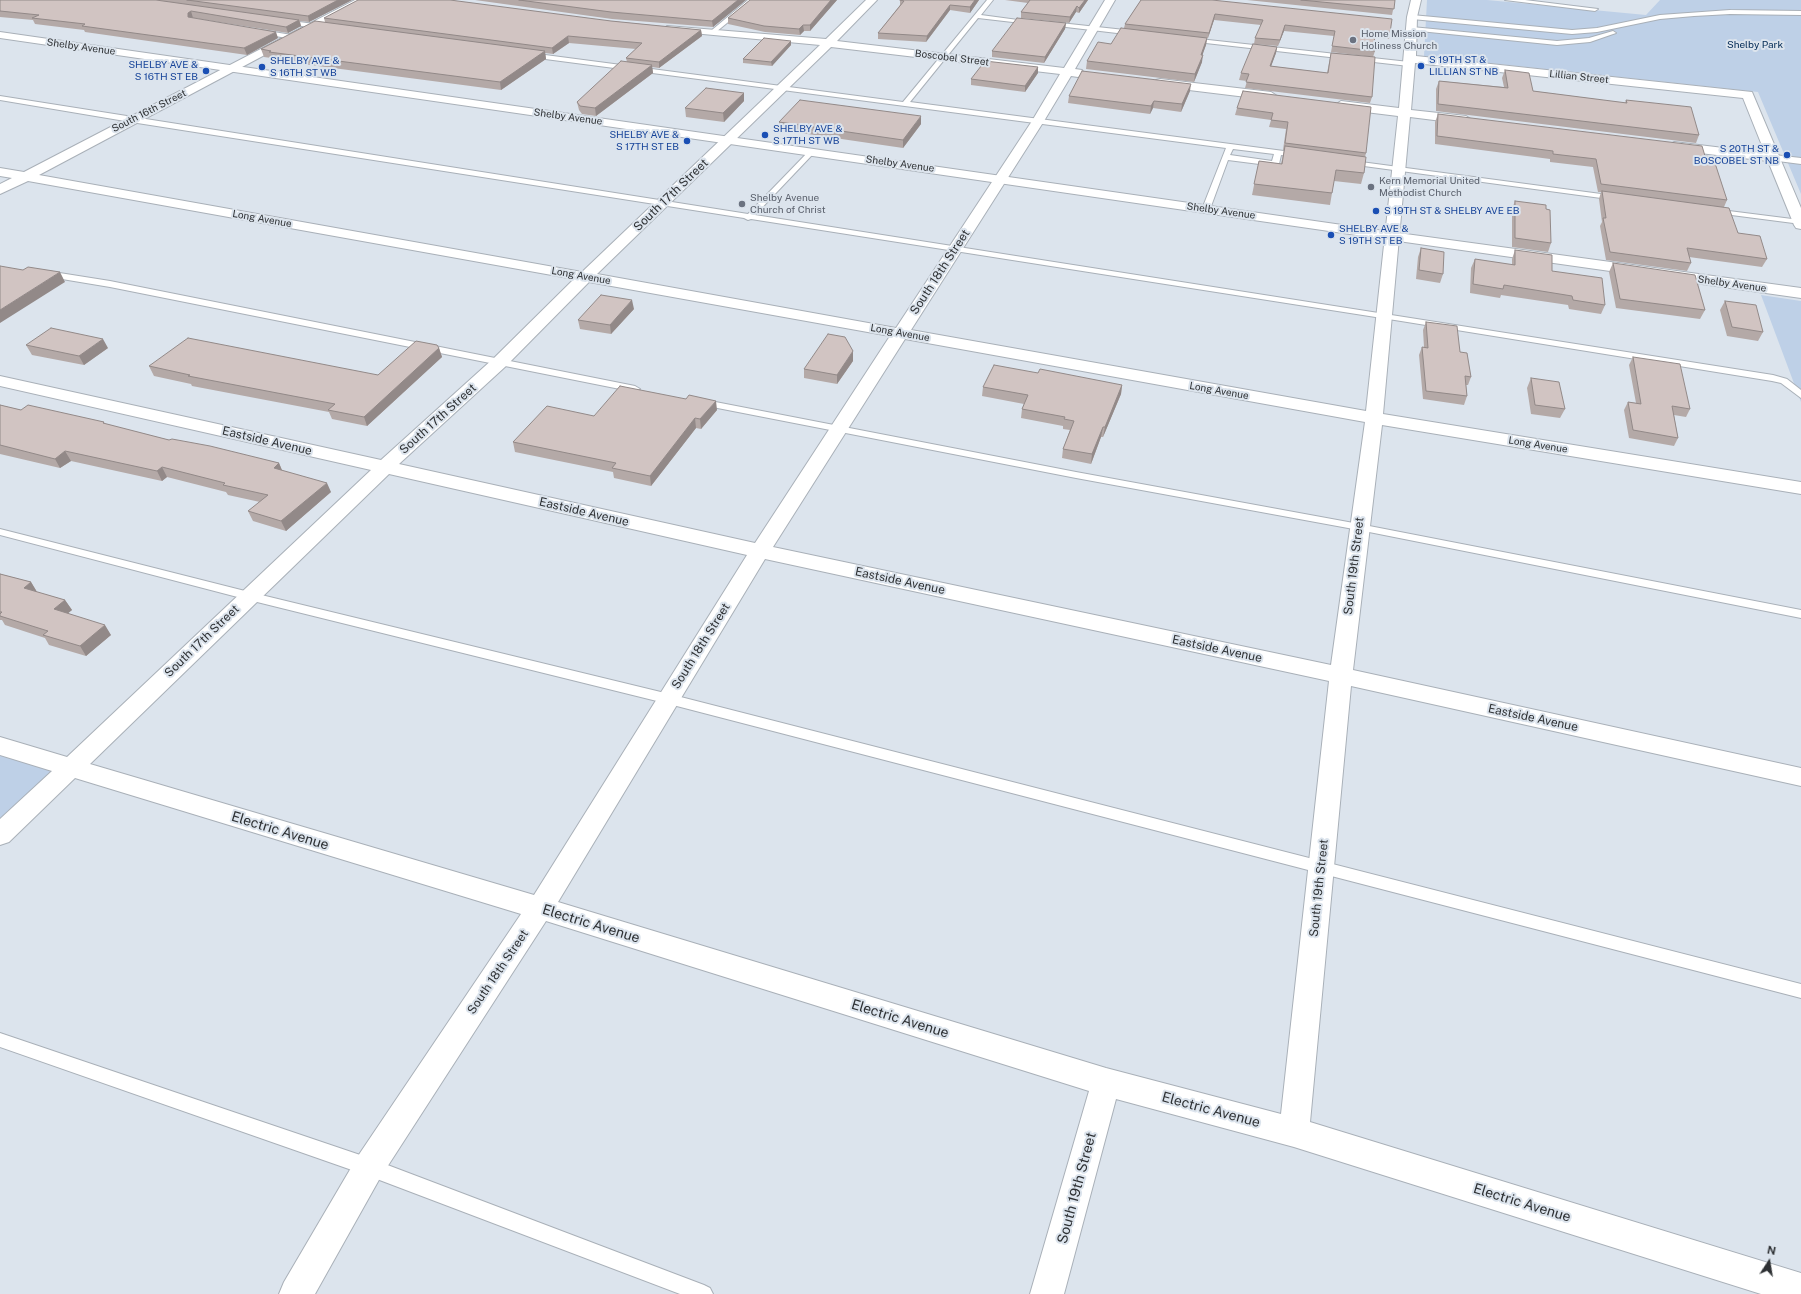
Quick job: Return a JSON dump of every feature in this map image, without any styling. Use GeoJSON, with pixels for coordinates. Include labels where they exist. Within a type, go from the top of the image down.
{"type":"FeatureCollection","features":[{"type":"Feature","properties":{"kind":"street","name":"South 16th Street"},"geometry":{"type":"LineString","coordinates":[[0,190],[131,120],[233,69],[363,0]]}},
{"type":"Feature","properties":{"kind":"street","name":"South 17th Street"},"geometry":{"type":"LineString","coordinates":[[0,835],[385,467],[500,362],[586,276],[784,88],[872,0]]}},
{"type":"Feature","properties":{"kind":"street","name":"South 18th Street"},"geometry":{"type":"LineString","coordinates":[[296,1294],[369,1167],[540,908],[760,551],[1038,121],[1110,0]]}},
{"type":"Feature","properties":{"kind":"street","name":"South 19th Street"},"geometry":{"type":"LineString","coordinates":[[1294,1132],[1340,676],[1374,418],[1391,236],[1410,61],[1409,22],[1416,0]]}},
{"type":"Feature","properties":{"kind":"street","name":"Boscobel Street"},"geometry":{"type":"LineString","coordinates":[[659,27],[829,43],[1088,74]]}},
{"type":"Feature","properties":{"kind":"street","name":"Shelby Avenue"},"geometry":{"type":"LineString","coordinates":[[0,36],[1391,236],[1801,293]]}},
{"type":"Feature","properties":{"kind":"street","name":"Lillian Street"},"geometry":{"type":"LineString","coordinates":[[1410,61],[1748,95],[1774,158]]}},
{"type":"Feature","properties":{"kind":"street"},"geometry":{"type":"LineString","coordinates":[[1152,82],[1286,98]]}},
{"type":"Feature","properties":{"kind":"street"},"geometry":{"type":"LineString","coordinates":[[1333,104],[1475,121]]}},
{"type":"Feature","properties":{"kind":"street"},"geometry":{"type":"LineString","coordinates":[[1662,144],[1801,161]]}},
{"type":"Feature","properties":{"kind":"street"},"geometry":{"type":"LineString","coordinates":[[1774,158],[1800,224]]}},
{"type":"Feature","properties":{"kind":"street","name":"Long Avenue"},"geometry":{"type":"LineString","coordinates":[[0,172],[1374,418],[1801,488]]}},
{"type":"Feature","properties":{"kind":"street","name":"Eastside Avenue"},"geometry":{"type":"LineString","coordinates":[[0,381],[760,551],[1801,777]]}},
{"type":"Feature","properties":{"kind":"street","name":"Electric Avenue"},"geometry":{"type":"LineString","coordinates":[[0,746],[69,768],[540,908],[1106,1082],[1294,1132],[1801,1290]]}},
{"type":"Feature","properties":{"kind":"street","name":"South 19th Street"},"geometry":{"type":"LineString","coordinates":[[1047,1294],[1106,1082]]}},
{"type":"Feature","properties":{"kind":"lane"},"geometry":{"type":"LineString","coordinates":[[714,32],[752,0]]}},
{"type":"Feature","properties":{"kind":"lane"},"geometry":{"type":"LineString","coordinates":[[905,104],[990,0]]}},
{"type":"Feature","properties":{"kind":"lane"},"geometry":{"type":"LineString","coordinates":[[1508,0],[1595,9]]}},
{"type":"Feature","properties":{"kind":"lane"},"geometry":{"type":"LineString","coordinates":[[1409,22],[1572,32],[1597,30],[1660,17],[1730,12],[1801,13]]}},
{"type":"Feature","properties":{"kind":"lane"},"geometry":{"type":"LineString","coordinates":[[978,16],[1038,23]]}},
{"type":"Feature","properties":{"kind":"lane"},"geometry":{"type":"LineString","coordinates":[[1409,22],[1547,42],[1575,43],[1590,40],[1660,17]]}},
{"type":"Feature","properties":{"kind":"lane"},"geometry":{"type":"LineString","coordinates":[[274,21],[328,28]]}},
{"type":"Feature","properties":{"kind":"lane"},"geometry":{"type":"LineString","coordinates":[[1046,24],[1139,34]]}},
{"type":"Feature","properties":{"kind":"lane"},"geometry":{"type":"LineString","coordinates":[[1543,30],[1560,34],[1565,39],[1560,42],[1547,42]]}},
{"type":"Feature","properties":{"kind":"lane"},"geometry":{"type":"LineString","coordinates":[[254,31],[292,37]]}},
{"type":"Feature","properties":{"kind":"lane"},"geometry":{"type":"LineString","coordinates":[[1186,39],[1410,61]]}},
{"type":"Feature","properties":{"kind":"lane"},"geometry":{"type":"LineString","coordinates":[[524,54],[1309,157]]}},
{"type":"Feature","properties":{"kind":"lane"},"geometry":{"type":"LineString","coordinates":[[0,98],[748,218],[1384,315],[1773,378],[1784,382],[1801,395]]}},
{"type":"Feature","properties":{"kind":"lane"},"geometry":{"type":"LineString","coordinates":[[1206,209],[1230,146]]}},
{"type":"Feature","properties":{"kind":"lane"},"geometry":{"type":"LineString","coordinates":[[748,218],[810,152]]}},
{"type":"Feature","properties":{"kind":"lane"},"geometry":{"type":"LineString","coordinates":[[1226,157],[1275,164],[1278,153]]}},
{"type":"Feature","properties":{"kind":"lane"},"geometry":{"type":"LineString","coordinates":[[1339,161],[1627,199]]}},
{"type":"Feature","properties":{"kind":"lane"},"geometry":{"type":"LineString","coordinates":[[1705,210],[1800,224]]}},
{"type":"Feature","properties":{"kind":"lane"},"geometry":{"type":"LineString","coordinates":[[39,273],[110,284],[243,312],[647,392]]}},
{"type":"Feature","properties":{"kind":"lane"},"geometry":{"type":"LineString","coordinates":[[693,401],[838,430],[1359,527],[1801,614]]}},
{"type":"Feature","properties":{"kind":"lane"},"geometry":{"type":"LineString","coordinates":[[0,532],[249,596],[668,699],[1801,991]]}},
{"type":"Feature","properties":{"kind":"lane"},"geometry":{"type":"LineString","coordinates":[[0,1040],[369,1167],[704,1294]]}},
{"type":"Feature","properties":{"kind":"green space","name":"Shelby Park"},"geometry":{"type":"Polygon","coordinates":[[[1427,0],[1487,0],[1646,15],[1660,0],[1801,0],[1801,194],[1758,92],[1424,56],[1427,0]]]}},
{"type":"Feature","properties":{"kind":"green space"},"geometry":{"type":"Polygon","coordinates":[[[1761,295],[1801,301],[1801,402],[1761,295]]]}},
{"type":"Feature","properties":{"kind":"green space"},"geometry":{"type":"Polygon","coordinates":[[[0,746],[63,766],[0,836],[0,746]]]}},
{"type":"Feature","properties":{"kind":"building"},"geometry":{"type":"Polygon","coordinates":[[[0,0],[156,0],[299,20],[286,27],[191,11],[188,13],[188,17],[276,32],[244,48],[82,26],[85,24],[32,18],[39,15],[0,11],[0,0]]]}},
{"type":"Feature","properties":{"kind":"building"},"geometry":{"type":"Polygon","coordinates":[[[187,0],[338,0],[308,16],[187,0]]]}},
{"type":"Feature","properties":{"kind":"building"},"geometry":{"type":"Polygon","coordinates":[[[358,0],[450,0],[611,21],[701,30],[659,62],[626,58],[642,43],[568,36],[552,48],[324,18],[358,0]]]}},
{"type":"Feature","properties":{"kind":"building"},"geometry":{"type":"Polygon","coordinates":[[[519,0],[738,0],[712,21],[611,12],[519,0]]]}},
{"type":"Feature","properties":{"kind":"building"},"geometry":{"type":"Polygon","coordinates":[[[750,0],[831,0],[810,25],[803,25],[799,29],[764,26],[728,18],[750,0]]]}},
{"type":"Feature","properties":{"kind":"building"},"geometry":{"type":"Polygon","coordinates":[[[900,0],[975,0],[970,7],[950,5],[927,36],[878,33],[904,1],[900,0]]]}},
{"type":"Feature","properties":{"kind":"building"},"geometry":{"type":"Polygon","coordinates":[[[1030,0],[1085,0],[1079,8],[1077,6],[1070,17],[1021,12],[1030,0]]]}},
{"type":"Feature","properties":{"kind":"building"},"geometry":{"type":"Polygon","coordinates":[[[1141,0],[1212,0],[1392,19],[1390,33],[1374,31],[1375,51],[1332,46],[1335,31],[1285,25],[1280,40],[1255,38],[1263,20],[1215,14],[1209,33],[1125,24],[1141,0]]]}},
{"type":"Feature","properties":{"kind":"building"},"geometry":{"type":"Polygon","coordinates":[[[1301,0],[1395,0],[1394,9],[1301,0]]]}},
{"type":"Feature","properties":{"kind":"building"},"geometry":{"type":"Polygon","coordinates":[[[1017,18],[1066,23],[1045,57],[992,51],[1017,18]]]}},
{"type":"Feature","properties":{"kind":"building"},"geometry":{"type":"Polygon","coordinates":[[[315,21],[545,51],[500,82],[269,52],[271,51],[261,49],[315,21]]]}},
{"type":"Feature","properties":{"kind":"building"},"geometry":{"type":"Polygon","coordinates":[[[1121,28],[1207,38],[1201,55],[1203,55],[1195,74],[1087,61],[1098,42],[1111,44],[1121,28]]]}},
{"type":"Feature","properties":{"kind":"building"},"geometry":{"type":"Polygon","coordinates":[[[764,38],[791,41],[771,62],[743,59],[764,38]]]}},
{"type":"Feature","properties":{"kind":"building"},"geometry":{"type":"Polygon","coordinates":[[[1253,44],[1277,47],[1270,66],[1328,73],[1331,53],[1375,57],[1372,97],[1246,82],[1249,74],[1241,73],[1253,44]]]}},
{"type":"Feature","properties":{"kind":"building"},"geometry":{"type":"Polygon","coordinates":[[[621,61],[652,65],[595,108],[580,106],[577,102],[621,61]]]}},
{"type":"Feature","properties":{"kind":"building"},"geometry":{"type":"Polygon","coordinates":[[[985,61],[1038,67],[1025,86],[971,79],[985,61]]]}},
{"type":"Feature","properties":{"kind":"building"},"geometry":{"type":"Polygon","coordinates":[[[1505,70],[1529,73],[1533,91],[1627,103],[1626,100],[1691,107],[1699,135],[1438,104],[1439,81],[1508,88],[1505,70]]]}},
{"type":"Feature","properties":{"kind":"building"},"geometry":{"type":"Polygon","coordinates":[[[1082,71],[1191,84],[1182,104],[1154,101],[1151,106],[1069,96],[1082,71]]]}},
{"type":"Feature","properties":{"kind":"building"},"geometry":{"type":"Polygon","coordinates":[[[706,88],[744,93],[723,113],[685,108],[706,88]]]}},
{"type":"Feature","properties":{"kind":"building"},"geometry":{"type":"Polygon","coordinates":[[[1243,91],[1371,107],[1366,153],[1285,143],[1288,122],[1271,120],[1273,113],[1237,108],[1243,91]]]}},
{"type":"Feature","properties":{"kind":"building"},"geometry":{"type":"Polygon","coordinates":[[[800,100],[921,116],[903,140],[779,122],[800,100]]]}},
{"type":"Feature","properties":{"kind":"building"},"geometry":{"type":"Polygon","coordinates":[[[1438,114],[1702,146],[1705,156],[1713,157],[1727,200],[1601,184],[1596,159],[1553,154],[1553,151],[1437,136],[1438,114]]]}},
{"type":"Feature","properties":{"kind":"building"},"geometry":{"type":"Polygon","coordinates":[[[1285,146],[1366,157],[1364,173],[1336,170],[1332,193],[1254,184],[1259,161],[1282,164],[1285,146]]]}},
{"type":"Feature","properties":{"kind":"building"},"geometry":{"type":"Polygon","coordinates":[[[1602,191],[1729,208],[1738,233],[1760,236],[1767,259],[1687,248],[1691,263],[1610,252],[1603,218],[1606,218],[1602,191]]]}},
{"type":"Feature","properties":{"kind":"building"},"geometry":{"type":"Polygon","coordinates":[[[1515,201],[1546,205],[1546,209],[1550,210],[1551,243],[1515,238],[1515,201]]]}},
{"type":"Feature","properties":{"kind":"building"},"geometry":{"type":"Polygon","coordinates":[[[1421,248],[1444,252],[1443,274],[1419,270],[1421,248]]]}},
{"type":"Feature","properties":{"kind":"building"},"geometry":{"type":"Polygon","coordinates":[[[1515,250],[1552,255],[1552,271],[1602,278],[1605,305],[1573,300],[1572,296],[1504,285],[1503,289],[1473,284],[1475,259],[1515,265],[1515,250]]]}},
{"type":"Feature","properties":{"kind":"building"},"geometry":{"type":"Polygon","coordinates":[[[1613,263],[1695,275],[1705,310],[1620,299],[1613,263]]]}},
{"type":"Feature","properties":{"kind":"building"},"geometry":{"type":"Polygon","coordinates":[[[0,266],[23,270],[28,267],[60,272],[0,310],[0,266]]]}},
{"type":"Feature","properties":{"kind":"building"},"geometry":{"type":"Polygon","coordinates":[[[601,295],[632,300],[610,325],[578,320],[601,295]]]}},
{"type":"Feature","properties":{"kind":"building"},"geometry":{"type":"Polygon","coordinates":[[[1725,301],[1756,305],[1763,332],[1732,327],[1725,301]]]}},
{"type":"Feature","properties":{"kind":"building"},"geometry":{"type":"Polygon","coordinates":[[[1426,322],[1457,326],[1460,352],[1467,353],[1471,377],[1465,376],[1467,396],[1426,391],[1422,347],[1428,348],[1426,322]]]}},
{"type":"Feature","properties":{"kind":"building"},"geometry":{"type":"Polygon","coordinates":[[[51,328],[103,339],[79,356],[26,345],[51,328]]]}},
{"type":"Feature","properties":{"kind":"building"},"geometry":{"type":"Polygon","coordinates":[[[828,334],[845,337],[853,351],[837,375],[804,369],[828,334]]]}},
{"type":"Feature","properties":{"kind":"building"},"geometry":{"type":"Polygon","coordinates":[[[188,338],[378,375],[416,341],[437,345],[439,348],[364,417],[328,410],[335,404],[188,376],[190,375],[149,366],[188,338]]]}},
{"type":"Feature","properties":{"kind":"building"},"geometry":{"type":"Polygon","coordinates":[[[1633,357],[1680,364],[1690,409],[1672,406],[1678,438],[1633,430],[1628,402],[1641,404],[1633,357]]]}},
{"type":"Feature","properties":{"kind":"building"},"geometry":{"type":"Polygon","coordinates":[[[994,365],[1038,373],[1040,369],[1122,385],[1092,454],[1063,449],[1074,421],[1064,419],[1065,417],[1022,409],[1028,395],[983,387],[994,365]]]}},
{"type":"Feature","properties":{"kind":"building"},"geometry":{"type":"Polygon","coordinates":[[[1531,378],[1559,382],[1565,409],[1535,405],[1531,378]]]}},
{"type":"Feature","properties":{"kind":"building"},"geometry":{"type":"Polygon","coordinates":[[[620,386],[686,399],[689,395],[716,401],[700,419],[695,418],[650,476],[612,468],[616,463],[513,442],[547,406],[594,416],[620,386]]]}},
{"type":"Feature","properties":{"kind":"building"},"geometry":{"type":"Polygon","coordinates":[[[0,405],[21,410],[28,405],[104,422],[103,423],[169,440],[172,439],[210,446],[279,463],[274,468],[327,483],[281,521],[248,511],[268,495],[223,485],[225,483],[162,467],[157,471],[65,451],[55,459],[0,445],[0,405]]]}},
{"type":"Feature","properties":{"kind":"building"},"geometry":{"type":"Polygon","coordinates":[[[0,574],[31,582],[24,588],[65,600],[54,609],[105,625],[80,646],[43,635],[48,631],[0,616],[2,612],[0,612],[0,574]]]}},
{"type":"Feature","properties":{"kind":"place","name":"Home Mission Holiness Church"},"geometry":{"type":"Point","coordinates":[1353,40]}},
{"type":"Feature","properties":{"kind":"place","name":"S 19TH ST & LILLIAN ST NB"},"geometry":{"type":"Point","coordinates":[1421,66]}},
{"type":"Feature","properties":{"kind":"place","name":"SHELBY AVE & S 16TH ST WB"},"geometry":{"type":"Point","coordinates":[262,67]}},
{"type":"Feature","properties":{"kind":"place","name":"SHELBY AVE & S 16TH ST EB"},"geometry":{"type":"Point","coordinates":[206,71]}},
{"type":"Feature","properties":{"kind":"place","name":"SHELBY AVE & S 17TH ST WB"},"geometry":{"type":"Point","coordinates":[765,135]}},
{"type":"Feature","properties":{"kind":"place","name":"SHELBY AVE & S 17TH ST EB"},"geometry":{"type":"Point","coordinates":[687,141]}},
{"type":"Feature","properties":{"kind":"place","name":"S 20TH ST & BOSCOBEL ST NB"},"geometry":{"type":"Point","coordinates":[1787,155]}},
{"type":"Feature","properties":{"kind":"place","name":"Kern Memorial United Methodist Church"},"geometry":{"type":"Point","coordinates":[1371,187]}},
{"type":"Feature","properties":{"kind":"place","name":"Shelby Avenue Church of Christ"},"geometry":{"type":"Point","coordinates":[742,204]}},
{"type":"Feature","properties":{"kind":"place","name":"S 19TH ST & SHELBY AVE EB"},"geometry":{"type":"Point","coordinates":[1376,211]}},
{"type":"Feature","properties":{"kind":"place","name":"SHELBY AVE & S 19TH ST EB"},"geometry":{"type":"Point","coordinates":[1331,235]}}]}
